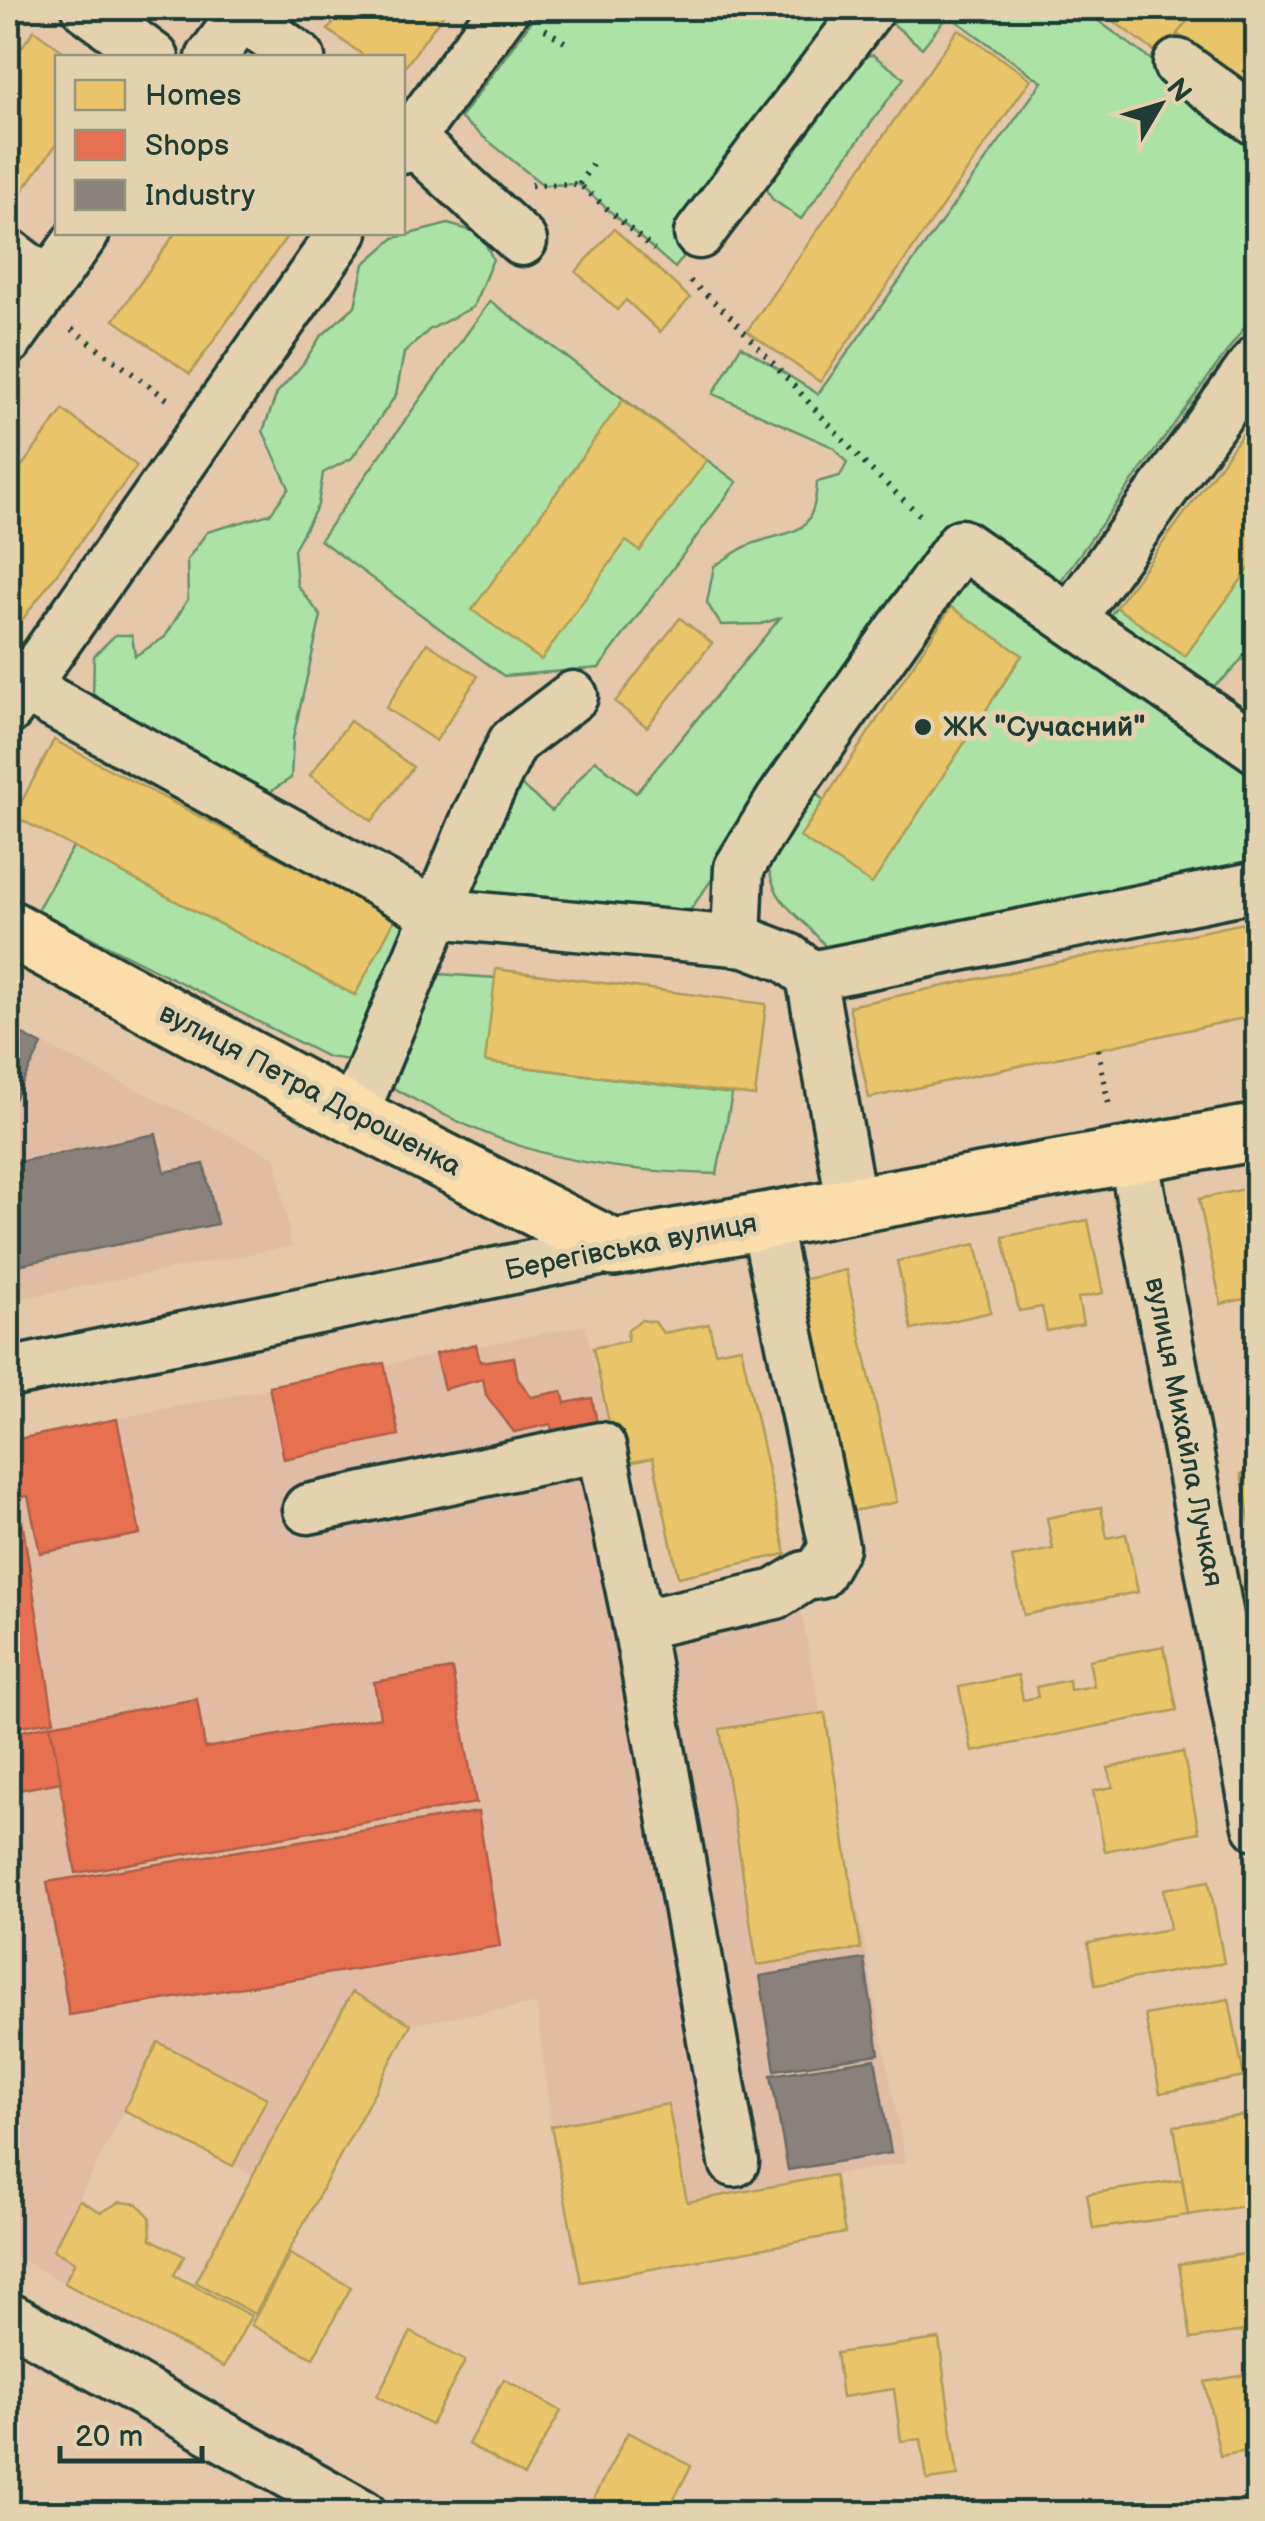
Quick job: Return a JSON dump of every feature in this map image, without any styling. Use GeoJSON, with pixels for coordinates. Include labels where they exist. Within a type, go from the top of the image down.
{"type":"FeatureCollection","features":[{"type":"Feature","properties":{"kind":"main road","name":"вулиця Петра Дорошенка"},"geometry":{"type":"LineString","coordinates":[[8,928],[353,1115],[614,1248]]}},
{"type":"Feature","properties":{"kind":"main road","name":"Берегівська вулиця"},"geometry":{"type":"LineString","coordinates":[[614,1248],[1258,1132]]}},
{"type":"Feature","properties":{"kind":"street"},"geometry":{"type":"LineString","coordinates":[[86,8],[150,55]]}},
{"type":"Feature","properties":{"kind":"street"},"geometry":{"type":"LineString","coordinates":[[505,8],[405,139],[522,241]]}},
{"type":"Feature","properties":{"kind":"street"},"geometry":{"type":"LineString","coordinates":[[678,253],[870,8]]}},
{"type":"Feature","properties":{"kind":"street"},"geometry":{"type":"LineString","coordinates":[[212,55],[244,12],[296,55]]}},
{"type":"Feature","properties":{"kind":"street"},"geometry":{"type":"LineString","coordinates":[[1178,64],[1258,122]]}},
{"type":"Feature","properties":{"kind":"street"},"geometry":{"type":"LineString","coordinates":[[8,340],[82,235]]}},
{"type":"Feature","properties":{"kind":"street"},"geometry":{"type":"LineString","coordinates":[[341,235],[15,698],[436,912],[736,940],[788,958],[810,976],[852,1206]]}},
{"type":"Feature","properties":{"kind":"street"},"geometry":{"type":"LineString","coordinates":[[8,253],[41,293]]}},
{"type":"Feature","properties":{"kind":"street"},"geometry":{"type":"LineString","coordinates":[[1072,618],[1258,358]]}},
{"type":"Feature","properties":{"kind":"street"},"geometry":{"type":"LineString","coordinates":[[736,940],[740,868],[780,802],[961,544],[1258,750]]}},
{"type":"Feature","properties":{"kind":"street"},"geometry":{"type":"LineString","coordinates":[[353,1115],[436,912],[513,742],[573,696]]}},
{"type":"Feature","properties":{"kind":"street"},"geometry":{"type":"LineString","coordinates":[[810,976],[1258,886]]}},
{"type":"Feature","properties":{"kind":"street","name":"вулиця Михайла Лучкая"},"geometry":{"type":"LineString","coordinates":[[1132,1155],[1258,1826]]}},
{"type":"Feature","properties":{"kind":"street"},"geometry":{"type":"LineString","coordinates":[[638,1625],[776,1594],[805,1576],[819,1574],[830,1561],[834,1547],[764,1222]]}},
{"type":"Feature","properties":{"kind":"street","name":"Берегівська вулиця"},"geometry":{"type":"LineString","coordinates":[[8,1372],[614,1248]]}},
{"type":"Feature","properties":{"kind":"street"},"geometry":{"type":"LineString","coordinates":[[308,1509],[601,1447],[638,1625],[734,2162]]}},
{"type":"Feature","properties":{"kind":"street"},"geometry":{"type":"LineString","coordinates":[[8,2317],[362,2514]]}},
{"type":"Feature","properties":{"kind":"path"},"geometry":{"type":"LineString","coordinates":[[8,25],[20,8]]}},
{"type":"Feature","properties":{"kind":"path"},"geometry":{"type":"LineString","coordinates":[[579,184],[596,159]]}},
{"type":"Feature","properties":{"kind":"path"},"geometry":{"type":"LineString","coordinates":[[464,187],[579,184],[678,253],[728,315],[902,500],[961,544]]}},
{"type":"Feature","properties":{"kind":"path"},"geometry":{"type":"LineString","coordinates":[[41,293],[174,405]]}},
{"type":"Feature","properties":{"kind":"path"},"geometry":{"type":"LineString","coordinates":[[1098,1049],[1109,1106]]}},
{"type":"Feature","properties":{"kind":"shaded area"},"geometry":{"type":"Polygon","coordinates":[[[8,1027],[276,1158],[291,1246],[8,1301],[8,1027]]]}},
{"type":"Feature","properties":{"kind":"shaded area"},"geometry":{"type":"Polygon","coordinates":[[[585,1325],[647,1600],[794,1573],[906,2163],[834,2175],[845,2233],[581,2282],[551,2126],[536,2004],[411,2024],[251,2316],[195,2282],[252,2175],[125,2110],[53,2249],[75,2262],[64,2283],[8,2252],[8,1440],[585,1325]]]}},
{"type":"Feature","properties":{"kind":"green space"},"geometry":{"type":"Polygon","coordinates":[[[541,8],[870,8],[675,268],[579,184],[543,185],[460,118],[541,8]]]}},
{"type":"Feature","properties":{"kind":"green space"},"geometry":{"type":"Polygon","coordinates":[[[901,8],[1081,8],[1257,138],[1257,310],[1053,591],[960,531],[688,913],[444,925],[510,776],[552,811],[595,760],[636,793],[780,618],[761,624],[721,625],[707,603],[714,566],[749,545],[789,533],[806,523],[817,482],[840,476],[847,463],[833,447],[713,394],[741,346],[818,394],[1042,82],[948,15],[922,48],[893,24],[901,8]]]}},
{"type":"Feature","properties":{"kind":"green space"},"geometry":{"type":"Polygon","coordinates":[[[873,55],[904,78],[801,219],[772,199],[766,187],[860,56],[873,55]]]}},
{"type":"Feature","properties":{"kind":"green space"},"geometry":{"type":"Polygon","coordinates":[[[448,224],[480,233],[493,259],[473,307],[429,330],[404,353],[396,395],[352,458],[323,473],[318,505],[294,549],[297,585],[321,616],[293,738],[291,778],[262,797],[119,724],[93,694],[94,656],[115,635],[132,635],[135,656],[165,637],[188,599],[187,560],[207,532],[270,514],[289,488],[263,431],[277,393],[320,337],[355,306],[364,264],[394,238],[448,224]]]}},
{"type":"Feature","properties":{"kind":"green space"},"geometry":{"type":"Polygon","coordinates":[[[490,301],[737,482],[599,668],[504,676],[320,540],[490,301]]]}},
{"type":"Feature","properties":{"kind":"green space"},"geometry":{"type":"Polygon","coordinates":[[[1257,557],[1257,614],[1250,645],[1241,660],[1212,687],[1187,682],[1101,629],[1116,607],[1185,656],[1257,557]]]}},
{"type":"Feature","properties":{"kind":"green space"},"geometry":{"type":"Polygon","coordinates":[[[975,574],[1257,770],[1257,879],[828,950],[788,907],[774,885],[766,849],[812,791],[824,800],[800,837],[872,883],[1022,655],[940,601],[975,574]]]}},
{"type":"Feature","properties":{"kind":"green space"},"geometry":{"type":"Polygon","coordinates":[[[73,847],[355,995],[410,888],[434,900],[362,1054],[350,1060],[328,1057],[37,910],[73,847]]]}},
{"type":"Feature","properties":{"kind":"green space"},"geometry":{"type":"Polygon","coordinates":[[[439,974],[496,978],[486,1062],[732,1094],[717,1174],[627,1168],[548,1154],[472,1128],[392,1087],[388,1077],[430,981],[439,974]]]}},
{"type":"Feature","properties":{"kind":"building: Homes"},"geometry":{"type":"Polygon","coordinates":[[[344,8],[448,8],[405,67],[405,55],[363,55],[328,30],[344,8]]]}},
{"type":"Feature","properties":{"kind":"building: Homes"},"geometry":{"type":"Polygon","coordinates":[[[1105,8],[1197,8],[1161,56],[1101,12],[1105,8]]]}},
{"type":"Feature","properties":{"kind":"building: Homes"},"geometry":{"type":"Polygon","coordinates":[[[1197,8],[1258,8],[1258,91],[1177,34],[1197,8]]]}},
{"type":"Feature","properties":{"kind":"building: Homes"},"geometry":{"type":"Polygon","coordinates":[[[958,29],[1031,79],[820,382],[747,331],[958,29]]]}},
{"type":"Feature","properties":{"kind":"building: Homes"},"geometry":{"type":"Polygon","coordinates":[[[34,30],[68,55],[55,55],[55,146],[15,201],[8,196],[8,66],[34,30]]]}},
{"type":"Feature","properties":{"kind":"building: Homes"},"geometry":{"type":"Polygon","coordinates":[[[614,229],[690,298],[660,332],[626,300],[617,310],[576,272],[614,229]]]}},
{"type":"Feature","properties":{"kind":"building: Homes"},"geometry":{"type":"Polygon","coordinates":[[[174,235],[288,235],[190,374],[114,320],[174,235]]]}},
{"type":"Feature","properties":{"kind":"building: Homes"},"geometry":{"type":"Polygon","coordinates":[[[623,400],[707,460],[640,551],[626,541],[541,660],[472,610],[623,400]]]}},
{"type":"Feature","properties":{"kind":"building: Homes"},"geometry":{"type":"Polygon","coordinates":[[[63,410],[137,466],[8,639],[8,485],[63,410]]]}},
{"type":"Feature","properties":{"kind":"building: Homes"},"geometry":{"type":"Polygon","coordinates":[[[1258,413],[1258,557],[1185,656],[1116,607],[1258,413]]]}},
{"type":"Feature","properties":{"kind":"building: Homes","name":"ЖК \"Сучасний\""},"geometry":{"type":"Polygon","coordinates":[[[951,607],[1022,655],[872,884],[800,837],[951,607]]]}},
{"type":"Feature","properties":{"kind":"building: Homes"},"geometry":{"type":"Polygon","coordinates":[[[680,618],[712,643],[647,727],[615,702],[680,618]]]}},
{"type":"Feature","properties":{"kind":"building: Homes"},"geometry":{"type":"Polygon","coordinates":[[[427,643],[478,676],[436,741],[386,708],[427,643]]]}},
{"type":"Feature","properties":{"kind":"building: Homes"},"geometry":{"type":"Polygon","coordinates":[[[350,721],[413,767],[372,821],[310,775],[350,721]]]}},
{"type":"Feature","properties":{"kind":"building: Homes"},"geometry":{"type":"Polygon","coordinates":[[[54,740],[395,919],[355,995],[14,816],[54,740]]]}},
{"type":"Feature","properties":{"kind":"building: Homes"},"geometry":{"type":"Polygon","coordinates":[[[1258,920],[1258,1015],[869,1098],[849,1006],[1258,920]]]}},
{"type":"Feature","properties":{"kind":"building: Homes"},"geometry":{"type":"Polygon","coordinates":[[[496,969],[766,1004],[755,1096],[485,1062],[496,969]]]}},
{"type":"Feature","properties":{"kind":"building: Homes"},"geometry":{"type":"Polygon","coordinates":[[[1258,1186],[1258,1296],[1221,1304],[1199,1199],[1258,1186]]]}},
{"type":"Feature","properties":{"kind":"building: Homes"},"geometry":{"type":"Polygon","coordinates":[[[1088,1220],[1103,1293],[1078,1298],[1083,1324],[1047,1331],[1042,1307],[1019,1311],[1003,1237],[1088,1220]]]}},
{"type":"Feature","properties":{"kind":"building: Homes"},"geometry":{"type":"Polygon","coordinates":[[[976,1244],[991,1312],[912,1330],[897,1261],[976,1244]]]}},
{"type":"Feature","properties":{"kind":"building: Homes"},"geometry":{"type":"Polygon","coordinates":[[[846,1270],[897,1502],[839,1514],[788,1283],[846,1270]]]}},
{"type":"Feature","properties":{"kind":"building: Homes"},"geometry":{"type":"Polygon","coordinates":[[[641,1320],[655,1322],[663,1333],[709,1324],[715,1352],[741,1347],[786,1554],[678,1577],[653,1458],[618,1465],[593,1348],[627,1341],[628,1329],[641,1320]]]}},
{"type":"Feature","properties":{"kind":"building: Homes"},"geometry":{"type":"Polygon","coordinates":[[[1258,1471],[1258,1539],[1253,1540],[1241,1474],[1258,1471]]]}},
{"type":"Feature","properties":{"kind":"building: Homes"},"geometry":{"type":"Polygon","coordinates":[[[1101,1507],[1107,1538],[1126,1534],[1138,1592],[1024,1615],[1012,1557],[1053,1549],[1047,1518],[1101,1507]]]}},
{"type":"Feature","properties":{"kind":"building: Homes"},"geometry":{"type":"Polygon","coordinates":[[[1164,1646],[1177,1710],[972,1752],[959,1687],[1018,1675],[1023,1700],[1038,1697],[1036,1687],[1069,1680],[1070,1690],[1094,1686],[1089,1660],[1164,1646]]]}},
{"type":"Feature","properties":{"kind":"building: Homes"},"geometry":{"type":"Polygon","coordinates":[[[825,1713],[861,1949],[757,1965],[720,1729],[825,1713]]]}},
{"type":"Feature","properties":{"kind":"building: Homes"},"geometry":{"type":"Polygon","coordinates":[[[1183,1752],[1199,1832],[1105,1851],[1093,1791],[1113,1787],[1108,1768],[1183,1752]]]}},
{"type":"Feature","properties":{"kind":"building: Homes"},"geometry":{"type":"Polygon","coordinates":[[[1209,1881],[1224,1963],[1095,1985],[1088,1943],[1170,1929],[1164,1889],[1209,1881]]]}},
{"type":"Feature","properties":{"kind":"building: Homes"},"geometry":{"type":"Polygon","coordinates":[[[352,1992],[411,2024],[255,2314],[195,2282],[352,1992]]]}},
{"type":"Feature","properties":{"kind":"building: Homes"},"geometry":{"type":"Polygon","coordinates":[[[1229,1999],[1244,2077],[1160,2093],[1145,2015],[1229,1999]]]}},
{"type":"Feature","properties":{"kind":"building: Homes"},"geometry":{"type":"Polygon","coordinates":[[[158,2042],[267,2098],[233,2166],[124,2110],[158,2042]]]}},
{"type":"Feature","properties":{"kind":"building: Homes"},"geometry":{"type":"Polygon","coordinates":[[[668,2104],[687,2202],[834,2175],[845,2233],[581,2282],[551,2126],[668,2104]]]}},
{"type":"Feature","properties":{"kind":"building: Homes"},"geometry":{"type":"Polygon","coordinates":[[[1253,2114],[1258,2204],[1188,2215],[1174,2126],[1253,2114]]]}},
{"type":"Feature","properties":{"kind":"building: Homes"},"geometry":{"type":"Polygon","coordinates":[[[1182,2180],[1188,2215],[1093,2229],[1087,2194],[1182,2180]]]}},
{"type":"Feature","properties":{"kind":"building: Homes"},"geometry":{"type":"Polygon","coordinates":[[[79,2200],[101,2212],[120,2202],[138,2204],[150,2217],[151,2239],[184,2256],[174,2275],[251,2316],[224,2367],[64,2283],[75,2262],[53,2250],[79,2200]]]}},
{"type":"Feature","properties":{"kind":"building: Homes"},"geometry":{"type":"Polygon","coordinates":[[[1258,2252],[1258,2329],[1191,2339],[1179,2264],[1258,2252]]]}},
{"type":"Feature","properties":{"kind":"building: Homes"},"geometry":{"type":"Polygon","coordinates":[[[290,2254],[351,2287],[313,2358],[251,2325],[290,2254]]]}},
{"type":"Feature","properties":{"kind":"building: Homes"},"geometry":{"type":"Polygon","coordinates":[[[411,2332],[465,2361],[431,2425],[377,2396],[411,2332]]]}},
{"type":"Feature","properties":{"kind":"building: Homes"},"geometry":{"type":"Polygon","coordinates":[[[939,2339],[958,2476],[927,2480],[921,2439],[901,2441],[894,2389],[842,2397],[836,2353],[939,2339]]]}},
{"type":"Feature","properties":{"kind":"building: Homes"},"geometry":{"type":"Polygon","coordinates":[[[1258,2373],[1258,2449],[1220,2456],[1205,2382],[1258,2373]]]}},
{"type":"Feature","properties":{"kind":"building: Homes"},"geometry":{"type":"Polygon","coordinates":[[[504,2379],[561,2411],[524,2476],[468,2444],[504,2379]]]}},
{"type":"Feature","properties":{"kind":"building: Homes"},"geometry":{"type":"Polygon","coordinates":[[[628,2432],[691,2466],[666,2514],[596,2514],[588,2509],[628,2432]]]}},
{"type":"Feature","properties":{"kind":"building: Homes"},"geometry":{"type":"Polygon","coordinates":[[[1258,2504],[1258,2514],[1203,2514],[1203,2512],[1258,2504]]]}},
{"type":"Feature","properties":{"kind":"building: Shops"},"geometry":{"type":"Polygon","coordinates":[[[476,1344],[480,1362],[514,1357],[518,1379],[531,1397],[562,1391],[565,1403],[592,1398],[598,1428],[553,1437],[551,1424],[514,1432],[486,1395],[483,1379],[444,1389],[435,1354],[476,1344]]]}},
{"type":"Feature","properties":{"kind":"building: Shops"},"geometry":{"type":"Polygon","coordinates":[[[384,1363],[399,1435],[284,1459],[269,1386],[384,1363]]]}},
{"type":"Feature","properties":{"kind":"building: Shops"},"geometry":{"type":"Polygon","coordinates":[[[117,1419],[140,1534],[40,1553],[28,1496],[8,1500],[8,1441],[117,1419]]]}},
{"type":"Feature","properties":{"kind":"building: Shops"},"geometry":{"type":"Polygon","coordinates":[[[22,1521],[54,1721],[8,1728],[8,1523],[22,1521]]]}},
{"type":"Feature","properties":{"kind":"building: Shops"},"geometry":{"type":"Polygon","coordinates":[[[452,1669],[476,1803],[76,1873],[50,1725],[197,1699],[205,1748],[380,1717],[374,1682],[452,1669]]]}},
{"type":"Feature","properties":{"kind":"building: Shops"},"geometry":{"type":"Polygon","coordinates":[[[50,1725],[61,1782],[8,1792],[8,1734],[50,1725]]]}},
{"type":"Feature","properties":{"kind":"building: Shops"},"geometry":{"type":"Polygon","coordinates":[[[478,1812],[500,1946],[69,2015],[47,1882],[478,1812]]]}},
{"type":"Feature","properties":{"kind":"building: Industry"},"geometry":{"type":"Polygon","coordinates":[[[8,1027],[42,1045],[8,1111],[8,1027]]]}},
{"type":"Feature","properties":{"kind":"building: Industry"},"geometry":{"type":"Polygon","coordinates":[[[156,1134],[165,1172],[204,1164],[217,1224],[8,1267],[8,1164],[156,1134]]]}},
{"type":"Feature","properties":{"kind":"building: Industry"},"geometry":{"type":"Polygon","coordinates":[[[864,1959],[879,2054],[775,2070],[760,1976],[864,1959]]]}},
{"type":"Feature","properties":{"kind":"building: Industry"},"geometry":{"type":"Polygon","coordinates":[[[875,2059],[891,2153],[788,2170],[771,2075],[875,2059]]]}},
{"type":"Feature","properties":{"kind":"place","name":"ЖК \"Сучасний\""},"geometry":{"type":"Point","coordinates":[923,727]}}]}
